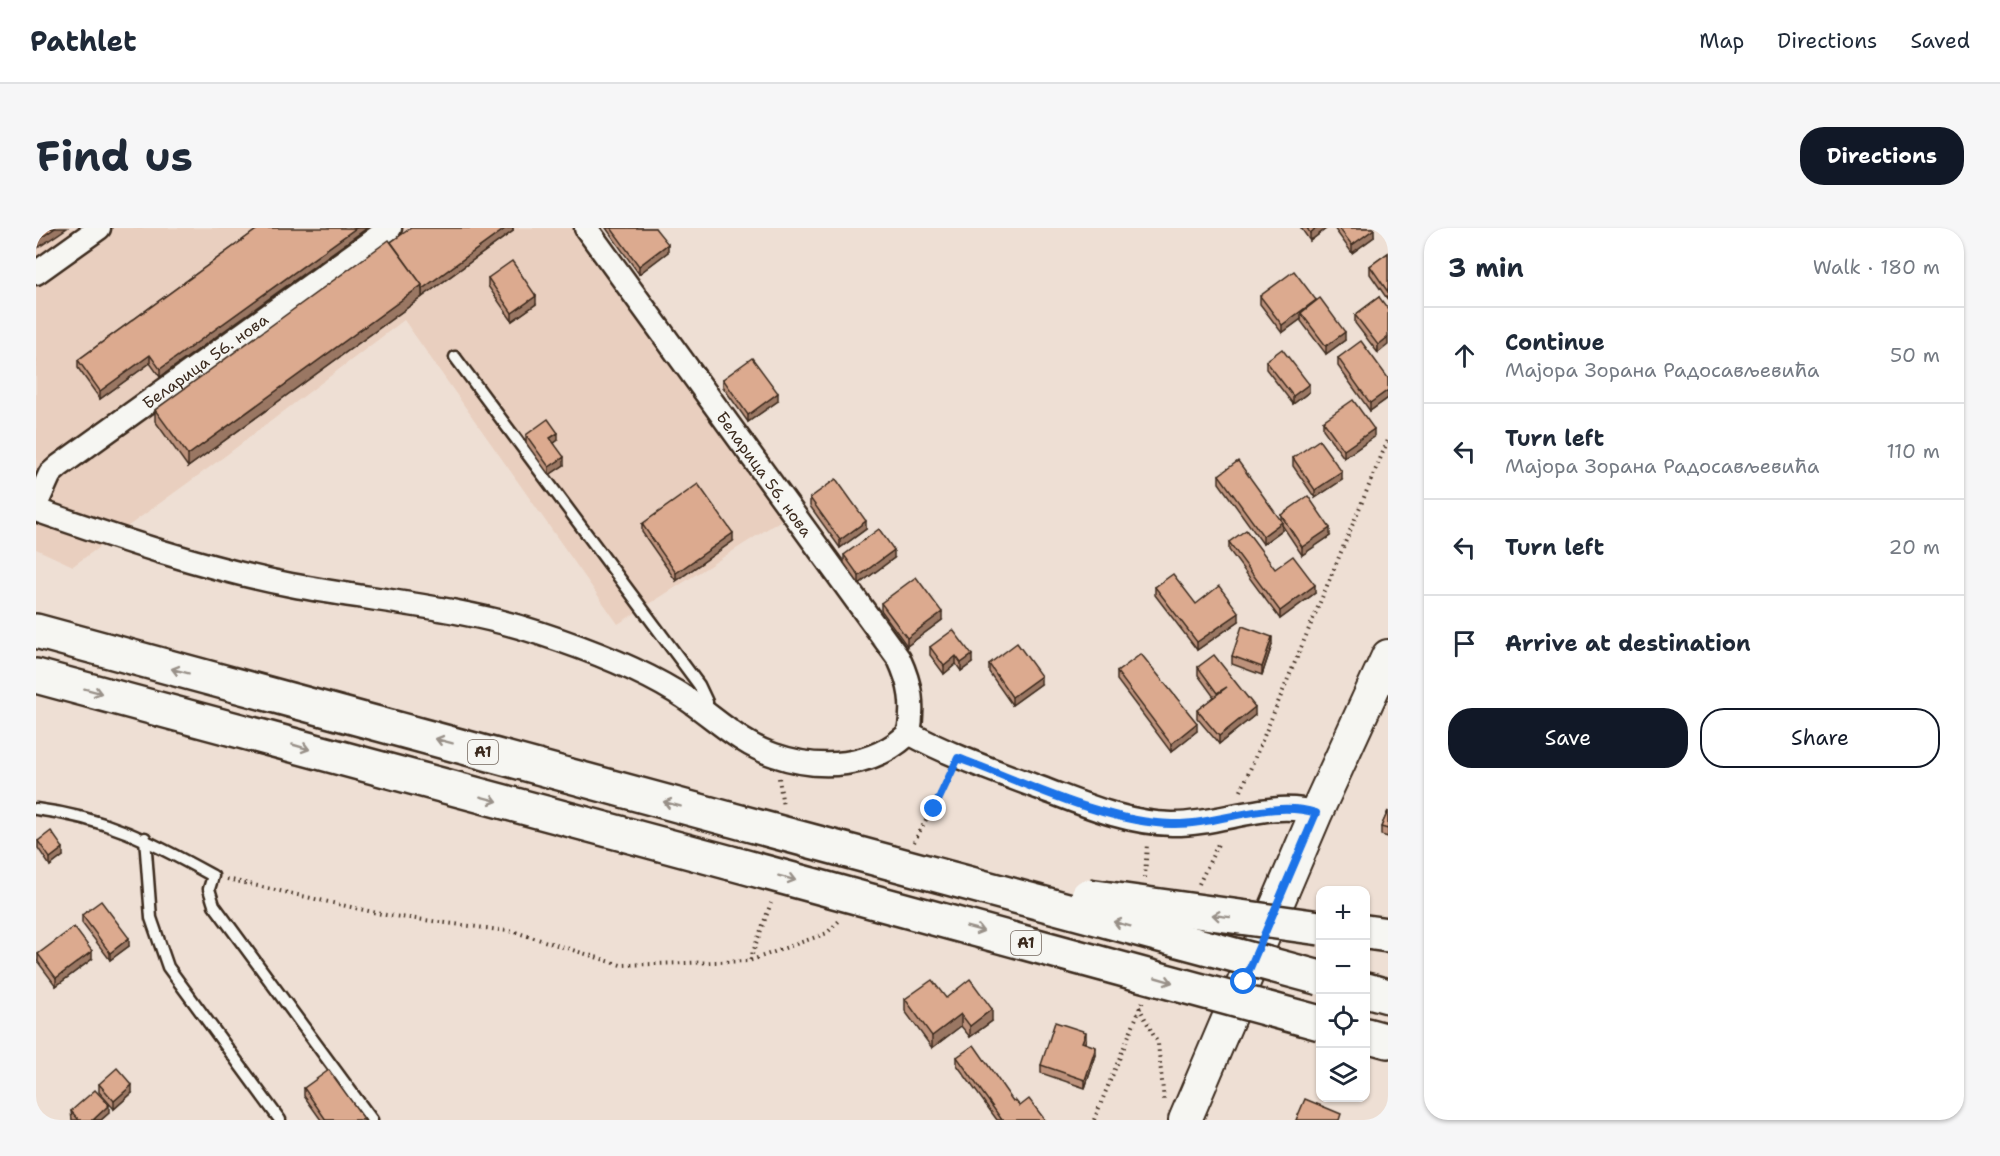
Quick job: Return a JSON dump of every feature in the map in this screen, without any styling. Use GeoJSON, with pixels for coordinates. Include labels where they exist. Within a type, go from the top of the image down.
{"type":"FeatureCollection","features":[{"type":"Feature","properties":{"kind":"highway","name":"A1"},"geometry":{"type":"LineString","coordinates":[[36,631],[729,819],[907,856],[1316,977]]}},
{"type":"Feature","properties":{"kind":"highway","name":"A1"},"geometry":{"type":"LineString","coordinates":[[36,676],[1316,1022]]}},
{"type":"Feature","properties":{"kind":"highway"},"geometry":{"type":"LineString","coordinates":[[907,856],[1198,913],[1316,928]]}},
{"type":"Feature","properties":{"kind":"highway"},"geometry":{"type":"LineString","coordinates":[[1370,932],[1388,934]]}},
{"type":"Feature","properties":{"kind":"highway"},"geometry":{"type":"LineString","coordinates":[[1370,991],[1388,996]]}},
{"type":"Feature","properties":{"kind":"highway"},"geometry":{"type":"LineString","coordinates":[[1370,1036],[1388,1041]]}},
{"type":"Feature","properties":{"kind":"main road"},"geometry":{"type":"LineString","coordinates":[[1185,1120],[1316,813],[1388,656]]}},
{"type":"Feature","properties":{"kind":"street"},"geometry":{"type":"LineString","coordinates":[[36,273],[99,228]]}},
{"type":"Feature","properties":{"kind":"street","name":"Беларица 56. нова"},"geometry":{"type":"LineString","coordinates":[[36,505],[51,474],[59,466],[390,228]]}},
{"type":"Feature","properties":{"kind":"street","name":"Беларица 56. нова"},"geometry":{"type":"LineString","coordinates":[[586,228],[899,659],[907,676],[914,707],[909,733]]}},
{"type":"Feature","properties":{"kind":"street"},"geometry":{"type":"LineString","coordinates":[[36,510],[208,566],[291,585],[432,607],[501,621],[542,634],[649,678],[707,712],[760,750],[809,764],[858,761],[895,746],[909,733],[958,758],[1129,819],[1172,824],[1230,819],[1287,807],[1316,813]]}},
{"type":"Feature","properties":{"kind":"lane"},"geometry":{"type":"LineString","coordinates":[[454,357],[699,685],[707,702],[707,712]]}},
{"type":"Feature","properties":{"kind":"lane"},"geometry":{"type":"LineString","coordinates":[[36,809],[107,824],[145,838],[213,876],[209,889],[214,905],[372,1120]]}},
{"type":"Feature","properties":{"kind":"lane"},"geometry":{"type":"LineString","coordinates":[[145,838],[151,918],[168,967],[280,1120]]}},
{"type":"Feature","properties":{"kind":"path"},"geometry":{"type":"LineString","coordinates":[[1230,819],[1388,440]]}},
{"type":"Feature","properties":{"kind":"path"},"geometry":{"type":"LineString","coordinates":[[907,856],[934,809],[958,758]]}},
{"type":"Feature","properties":{"kind":"path"},"geometry":{"type":"LineString","coordinates":[[213,876],[386,915],[515,932],[621,964],[749,961],[827,933]]}},
{"type":"Feature","properties":{"kind":"shaded area"},"geometry":{"type":"Polygon","coordinates":[[[36,228],[572,228],[783,519],[618,624],[404,320],[225,456],[73,566],[36,549],[36,228]]]}},
{"type":"Feature","properties":{"kind":"building"},"geometry":{"type":"Polygon","coordinates":[[[36,228],[55,228],[36,241],[36,228]]]}},
{"type":"Feature","properties":{"kind":"building"},"geometry":{"type":"Polygon","coordinates":[[[259,228],[356,228],[160,369],[150,355],[100,391],[78,360],[259,228]]]}},
{"type":"Feature","properties":{"kind":"building"},"geometry":{"type":"Polygon","coordinates":[[[411,228],[506,228],[422,289],[422,285],[391,242],[411,228]]]}},
{"type":"Feature","properties":{"kind":"building"},"geometry":{"type":"Polygon","coordinates":[[[611,228],[655,228],[668,244],[639,266],[611,228]]]}},
{"type":"Feature","properties":{"kind":"building"},"geometry":{"type":"Polygon","coordinates":[[[1339,228],[1373,228],[1374,229],[1352,245],[1339,228]]]}},
{"type":"Feature","properties":{"kind":"building"},"geometry":{"type":"Polygon","coordinates":[[[389,240],[422,285],[188,455],[155,410],[389,240]]]}},
{"type":"Feature","properties":{"kind":"building"},"geometry":{"type":"Polygon","coordinates":[[[1388,253],[1388,292],[1370,266],[1388,253]]]}},
{"type":"Feature","properties":{"kind":"building"},"geometry":{"type":"Polygon","coordinates":[[[512,261],[536,296],[512,313],[488,278],[512,261]]]}},
{"type":"Feature","properties":{"kind":"building"},"geometry":{"type":"Polygon","coordinates":[[[1294,271],[1316,300],[1282,325],[1260,296],[1294,271]]]}},
{"type":"Feature","properties":{"kind":"building"},"geometry":{"type":"Polygon","coordinates":[[[1379,297],[1388,309],[1388,337],[1378,345],[1355,315],[1379,297]]]}},
{"type":"Feature","properties":{"kind":"building"},"geometry":{"type":"Polygon","coordinates":[[[1320,298],[1345,332],[1326,346],[1301,313],[1320,298]]]}},
{"type":"Feature","properties":{"kind":"building"},"geometry":{"type":"Polygon","coordinates":[[[1361,341],[1388,378],[1388,390],[1370,403],[1338,358],[1361,341]]]}},
{"type":"Feature","properties":{"kind":"building"},"geometry":{"type":"Polygon","coordinates":[[[1282,349],[1309,384],[1293,396],[1266,361],[1282,349]]]}},
{"type":"Feature","properties":{"kind":"building"},"geometry":{"type":"Polygon","coordinates":[[[752,358],[778,393],[748,415],[723,379],[752,358]]]}},
{"type":"Feature","properties":{"kind":"building"},"geometry":{"type":"Polygon","coordinates":[[[1353,400],[1374,429],[1344,450],[1323,421],[1353,400]]]}},
{"type":"Feature","properties":{"kind":"building"},"geometry":{"type":"Polygon","coordinates":[[[548,419],[558,433],[550,438],[564,457],[549,467],[526,435],[548,419]]]}},
{"type":"Feature","properties":{"kind":"building"},"geometry":{"type":"Polygon","coordinates":[[[1319,440],[1342,472],[1315,490],[1293,458],[1319,440]]]}},
{"type":"Feature","properties":{"kind":"building"},"geometry":{"type":"Polygon","coordinates":[[[1238,461],[1282,522],[1263,536],[1219,475],[1238,461]]]}},
{"type":"Feature","properties":{"kind":"building"},"geometry":{"type":"Polygon","coordinates":[[[836,479],[866,521],[840,540],[810,498],[836,479]]]}},
{"type":"Feature","properties":{"kind":"building"},"geometry":{"type":"Polygon","coordinates":[[[698,484],[733,533],[676,573],[642,524],[698,484]]]}},
{"type":"Feature","properties":{"kind":"building"},"geometry":{"type":"Polygon","coordinates":[[[1308,496],[1330,528],[1302,547],[1281,515],[1308,496]]]}},
{"type":"Feature","properties":{"kind":"building"},"geometry":{"type":"Polygon","coordinates":[[[879,529],[894,550],[859,576],[844,555],[879,529]]]}},
{"type":"Feature","properties":{"kind":"building"},"geometry":{"type":"Polygon","coordinates":[[[1246,530],[1275,569],[1293,556],[1315,585],[1280,611],[1229,542],[1246,530]]]}},
{"type":"Feature","properties":{"kind":"building"},"geometry":{"type":"Polygon","coordinates":[[[1173,574],[1196,604],[1219,586],[1239,613],[1197,642],[1155,587],[1173,574]]]}},
{"type":"Feature","properties":{"kind":"building"},"geometry":{"type":"Polygon","coordinates":[[[916,577],[942,612],[907,638],[881,603],[916,577]]]}},
{"type":"Feature","properties":{"kind":"building"},"geometry":{"type":"Polygon","coordinates":[[[1242,626],[1272,637],[1262,667],[1232,656],[1242,626]]]}},
{"type":"Feature","properties":{"kind":"building"},"geometry":{"type":"Polygon","coordinates":[[[953,630],[972,655],[961,663],[956,656],[944,666],[930,647],[953,630]]]}},
{"type":"Feature","properties":{"kind":"building"},"geometry":{"type":"Polygon","coordinates":[[[1017,643],[1041,676],[1012,697],[989,664],[1017,643]]]}},
{"type":"Feature","properties":{"kind":"building"},"geometry":{"type":"Polygon","coordinates":[[[1141,654],[1197,723],[1171,744],[1117,672],[1141,654]]]}},
{"type":"Feature","properties":{"kind":"building"},"geometry":{"type":"Polygon","coordinates":[[[1214,655],[1255,707],[1219,736],[1197,710],[1227,687],[1217,693],[1198,667],[1214,655]]]}},
{"type":"Feature","properties":{"kind":"building"},"geometry":{"type":"Polygon","coordinates":[[[1388,811],[1388,829],[1381,827],[1388,811]]]}},
{"type":"Feature","properties":{"kind":"building"},"geometry":{"type":"Polygon","coordinates":[[[51,831],[63,848],[50,858],[38,841],[51,831]]]}},
{"type":"Feature","properties":{"kind":"building"},"geometry":{"type":"Polygon","coordinates":[[[101,901],[129,938],[110,953],[82,915],[101,901]]]}},
{"type":"Feature","properties":{"kind":"building"},"geometry":{"type":"Polygon","coordinates":[[[74,927],[92,951],[56,978],[38,954],[74,927]]]}},
{"type":"Feature","properties":{"kind":"building"},"geometry":{"type":"Polygon","coordinates":[[[970,979],[992,1009],[970,1026],[961,1014],[932,1036],[905,999],[932,980],[946,998],[970,979]]]}},
{"type":"Feature","properties":{"kind":"building"},"geometry":{"type":"Polygon","coordinates":[[[1055,1022],[1086,1032],[1082,1042],[1096,1047],[1085,1080],[1041,1065],[1055,1022]]]}},
{"type":"Feature","properties":{"kind":"building"},"geometry":{"type":"Polygon","coordinates":[[[974,1045],[1013,1101],[1015,1100],[1020,1106],[1029,1099],[1045,1120],[1002,1120],[957,1057],[974,1045]]]}},
{"type":"Feature","properties":{"kind":"building"},"geometry":{"type":"Polygon","coordinates":[[[117,1068],[132,1085],[114,1101],[99,1084],[117,1068]]]}},
{"type":"Feature","properties":{"kind":"building"},"geometry":{"type":"Polygon","coordinates":[[[329,1070],[365,1120],[326,1120],[304,1088],[329,1070]]]}},
{"type":"Feature","properties":{"kind":"building"},"geometry":{"type":"Polygon","coordinates":[[[95,1090],[109,1105],[93,1120],[79,1120],[71,1111],[95,1090]]]}},
{"type":"Feature","properties":{"kind":"building"},"geometry":{"type":"Polygon","coordinates":[[[1305,1099],[1341,1114],[1339,1120],[1296,1120],[1305,1099]]]}},
{"type":"Feature","properties":{"kind":"route"},"geometry":{"type":"LineString","coordinates":[[934,809],[958,758],[1111,815],[1148,822],[1194,823],[1230,819],[1287,807],[1316,813],[1244,982]]}}]}
